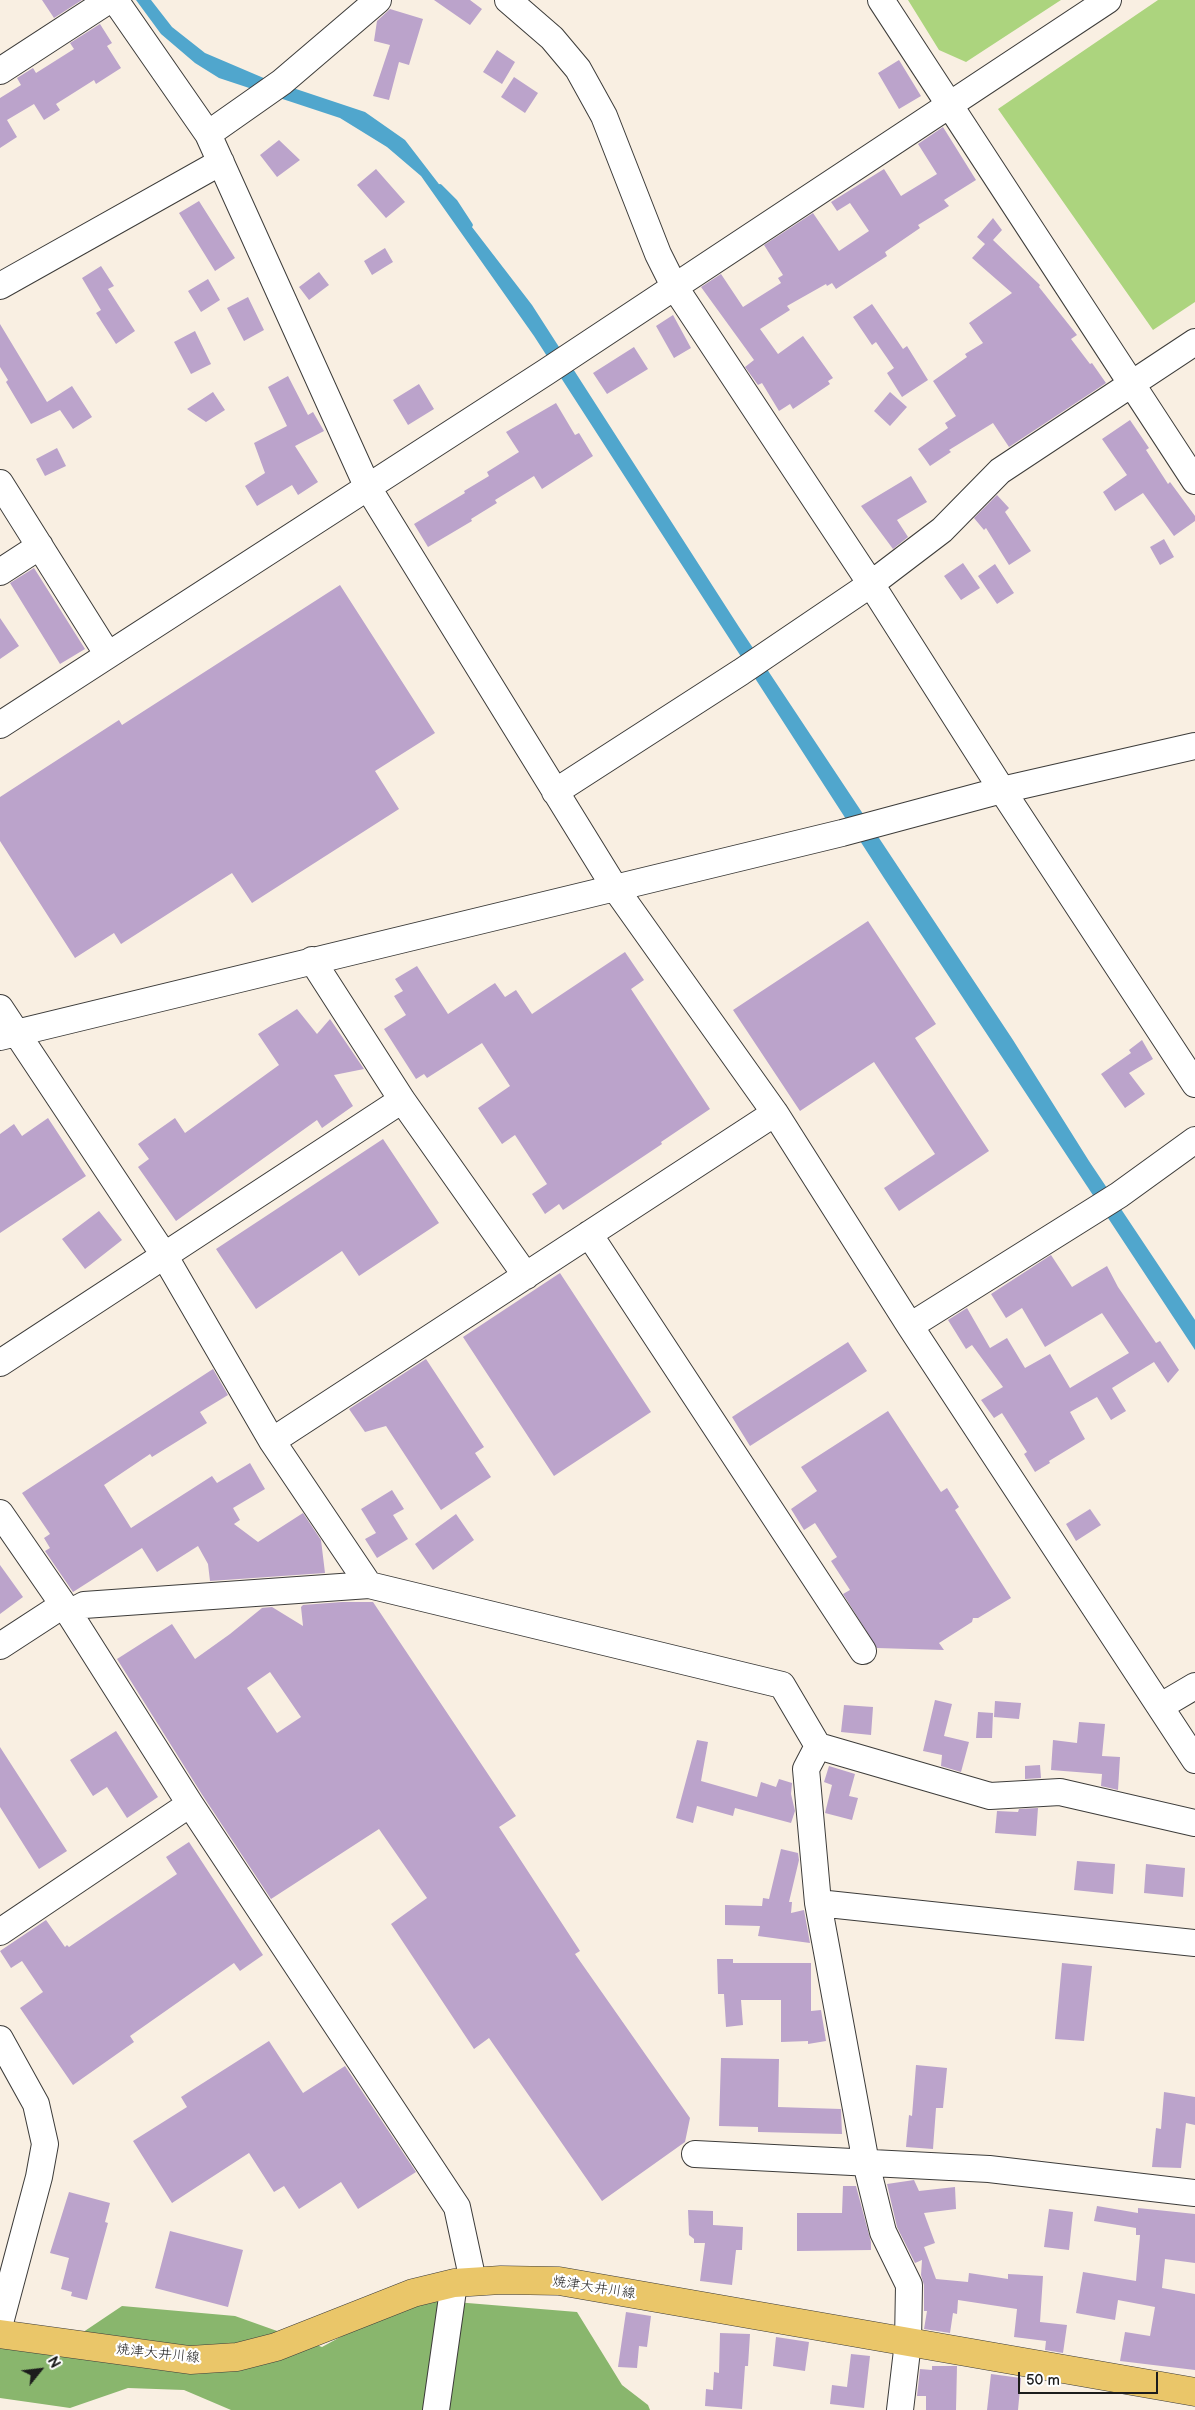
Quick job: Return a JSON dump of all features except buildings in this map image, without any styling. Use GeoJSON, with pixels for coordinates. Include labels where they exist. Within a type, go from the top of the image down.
{"type":"FeatureCollection","features":[{"type":"Feature","properties":{"kind":"main road","name":"焼津大井川線"},"geometry":{"type":"LineString","coordinates":[[0,2334],[190,2360],[237,2357],[276,2346],[413,2293],[463,2282],[559,2281],[1195,2392]]}},
{"type":"Feature","properties":{"kind":"street"},"geometry":{"type":"LineString","coordinates":[[0,71],[109,0]]}},
{"type":"Feature","properties":{"kind":"street"},"geometry":{"type":"LineString","coordinates":[[115,0],[208,134],[367,486],[615,888],[775,1114],[910,1326],[1195,1760]]}},
{"type":"Feature","properties":{"kind":"street"},"geometry":{"type":"LineString","coordinates":[[208,134],[282,82],[378,0]]}},
{"type":"Feature","properties":{"kind":"street"},"geometry":{"type":"LineString","coordinates":[[508,0],[552,38],[578,69],[604,116],[658,254],[674,286],[871,584],[1002,790],[1195,1084]]}},
{"type":"Feature","properties":{"kind":"street"},"geometry":{"type":"LineString","coordinates":[[881,0],[1195,481]]}},
{"type":"Feature","properties":{"kind":"street"},"geometry":{"type":"LineString","coordinates":[[0,725],[546,372],[1108,0]]}},
{"type":"Feature","properties":{"kind":"street"},"geometry":{"type":"LineString","coordinates":[[0,286],[221,162]]}},
{"type":"Feature","properties":{"kind":"street"},"geometry":{"type":"LineString","coordinates":[[555,792],[775,650],[871,584],[942,530],[1000,472],[1195,342]]}},
{"type":"Feature","properties":{"kind":"street"},"geometry":{"type":"LineString","coordinates":[[0,483],[108,655]]}},
{"type":"Feature","properties":{"kind":"street"},"geometry":{"type":"LineString","coordinates":[[0,572],[40,546]]}},
{"type":"Feature","properties":{"kind":"street"},"geometry":{"type":"LineString","coordinates":[[8,1034],[842,833],[1002,790],[1195,746]]}},
{"type":"Feature","properties":{"kind":"street"},"geometry":{"type":"LineString","coordinates":[[312,960],[402,1100],[526,1276]]}},
{"type":"Feature","properties":{"kind":"street"},"geometry":{"type":"LineString","coordinates":[[0,1008],[8,1034],[164,1255],[272,1441],[369,1585]]}},
{"type":"Feature","properties":{"kind":"street"},"geometry":{"type":"LineString","coordinates":[[0,1363],[402,1100]]}},
{"type":"Feature","properties":{"kind":"street"},"geometry":{"type":"LineString","coordinates":[[272,1441],[775,1114]]}},
{"type":"Feature","properties":{"kind":"street"},"geometry":{"type":"LineString","coordinates":[[910,1326],[1119,1195],[1195,1140]]}},
{"type":"Feature","properties":{"kind":"street"},"geometry":{"type":"LineString","coordinates":[[589,1234],[863,1651]]}},
{"type":"Feature","properties":{"kind":"street"},"geometry":{"type":"LineString","coordinates":[[0,1513],[66,1609],[190,1804],[457,2207],[463,2282],[436,2410]]}},
{"type":"Feature","properties":{"kind":"street"},"geometry":{"type":"LineString","coordinates":[[0,1646],[66,1609],[84,1605],[369,1585],[782,1685],[818,1746],[990,1796],[1060,1792],[1195,1823]]}},
{"type":"Feature","properties":{"kind":"street"},"geometry":{"type":"LineString","coordinates":[[1161,1706],[1195,1686]]}},
{"type":"Feature","properties":{"kind":"street"},"geometry":{"type":"LineString","coordinates":[[818,1746],[806,1769],[818,1903],[866,2163],[883,2232],[909,2285],[908,2342],[900,2410]]}},
{"type":"Feature","properties":{"kind":"street"},"geometry":{"type":"LineString","coordinates":[[0,1932],[190,1804]]}},
{"type":"Feature","properties":{"kind":"street"},"geometry":{"type":"LineString","coordinates":[[818,1903],[1195,1943]]}},
{"type":"Feature","properties":{"kind":"street"},"geometry":{"type":"LineString","coordinates":[[0,2039],[36,2104],[45,2144],[39,2177],[0,2323]]}},
{"type":"Feature","properties":{"kind":"street"},"geometry":{"type":"LineString","coordinates":[[695,2154],[989,2169],[1195,2193]]}},
{"type":"Feature","properties":{"kind":"green space"},"geometry":{"type":"Polygon","coordinates":[[[908,0],[1061,0],[966,62],[939,50],[908,0]]]}},
{"type":"Feature","properties":{"kind":"green space"},"geometry":{"type":"Polygon","coordinates":[[[1158,0],[1195,0],[1195,302],[1153,330],[998,109],[1158,0]]]}},
{"type":"Feature","properties":{"kind":"green space"},"geometry":{"type":"Polygon","coordinates":[[[443,2301],[577,2312],[622,2385],[648,2405],[650,2410],[231,2410],[184,2390],[128,2388],[70,2408],[0,2398],[0,2344],[55,2351],[122,2306],[235,2316],[322,2347],[401,2304],[443,2301]]]}},
{"type":"Feature","properties":{"kind":"water"},"geometry":{"type":"Polygon","coordinates":[[[136,0],[151,0],[172,27],[205,53],[266,79],[365,112],[405,140],[532,305],[739,627],[1013,1040],[1089,1161],[1195,1320],[1195,1350],[884,878],[534,336],[421,176],[387,147],[340,118],[219,78],[195,63],[161,34],[136,0]]]}},
{"type":"Feature","properties":{"kind":"waterway"},"geometry":{"type":"LineString","coordinates":[[440,187],[455,202],[470,225]]}}]}
